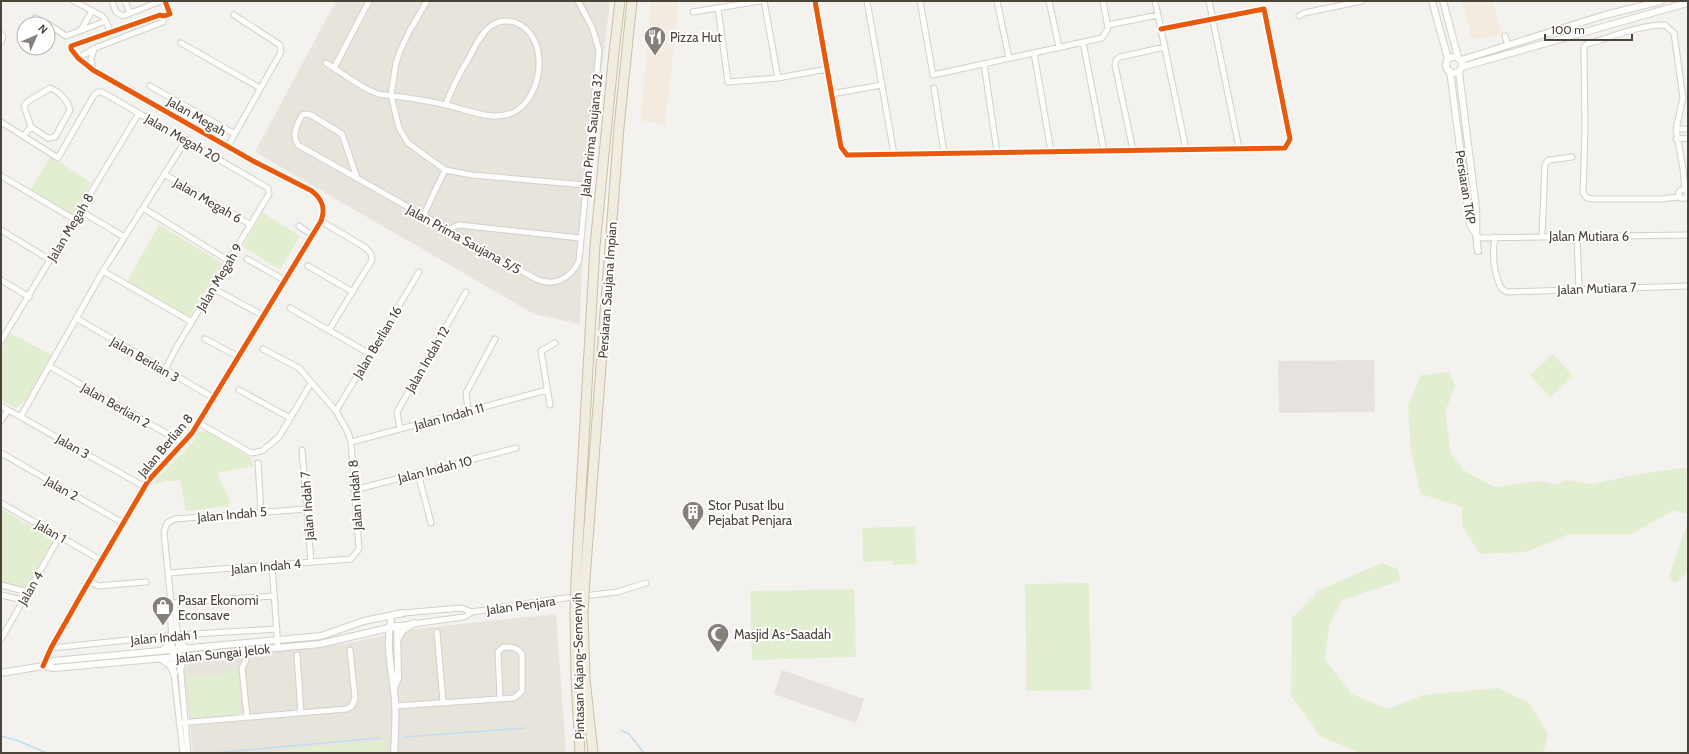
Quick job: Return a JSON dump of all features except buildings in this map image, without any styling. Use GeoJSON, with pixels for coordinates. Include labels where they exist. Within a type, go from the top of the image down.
{"type":"FeatureCollection","features":[{"type":"Feature","properties":{"kind":"highway","name":"Persiaran Saujana Impian"},"geometry":{"type":"LineString","coordinates":[[576,579],[595,246],[620,1]]}},
{"type":"Feature","properties":{"kind":"highway","name":"Persiaran Saujana Impian"},"geometry":{"type":"LineString","coordinates":[[585,579],[620,118],[628,98],[632,46],[628,33],[632,1]]}},
{"type":"Feature","properties":{"kind":"highway","name":"Pintasan Kajang-Semenyih"},"geometry":{"type":"LineString","coordinates":[[576,579],[593,753]]}},
{"type":"Feature","properties":{"kind":"highway","name":"Pintasan Kajang-Semenyih"},"geometry":{"type":"LineString","coordinates":[[580,753],[576,678],[579,614],[585,579]]}},
{"type":"Feature","properties":{"kind":"street"},"geometry":{"type":"LineString","coordinates":[[74,1],[102,16],[111,33],[160,15],[164,16],[170,14],[165,1]]}},
{"type":"Feature","properties":{"kind":"street"},"geometry":{"type":"LineString","coordinates":[[112,1],[116,12],[123,16],[161,1]]}},
{"type":"Feature","properties":{"kind":"street"},"geometry":{"type":"LineString","coordinates":[[125,1],[130,13]]}},
{"type":"Feature","properties":{"kind":"street"},"geometry":{"type":"LineString","coordinates":[[334,68],[369,1]]}},
{"type":"Feature","properties":{"kind":"street"},"geometry":{"type":"LineString","coordinates":[[427,1],[410,30],[398,57],[391,95],[399,128],[408,142],[416,150],[445,170],[472,175],[586,185]]}},
{"type":"Feature","properties":{"kind":"street","name":"Jalan Prima Saujana 32"},"geometry":{"type":"LineString","coordinates":[[572,271],[579,261],[599,50],[592,27],[578,1]]}},
{"type":"Feature","properties":{"kind":"street"},"geometry":{"type":"LineString","coordinates":[[693,12],[760,1]]}},
{"type":"Feature","properties":{"kind":"street"},"geometry":{"type":"LineString","coordinates":[[764,1],[778,78]]}},
{"type":"Feature","properties":{"kind":"street"},"geometry":{"type":"LineString","coordinates":[[815,1],[841,147],[847,155],[1285,148],[1290,139],[1264,9],[1161,29]]}},
{"type":"Feature","properties":{"kind":"street"},"geometry":{"type":"LineString","coordinates":[[867,1],[894,154]]}},
{"type":"Feature","properties":{"kind":"street"},"geometry":{"type":"LineString","coordinates":[[920,1],[933,75],[1102,38],[1106,33],[1108,25],[1103,1]]}},
{"type":"Feature","properties":{"kind":"street"},"geometry":{"type":"LineString","coordinates":[[997,1],[1009,58]]}},
{"type":"Feature","properties":{"kind":"street"},"geometry":{"type":"LineString","coordinates":[[1050,1],[1059,47]]}},
{"type":"Feature","properties":{"kind":"street"},"geometry":{"type":"LineString","coordinates":[[1155,1],[1186,149]]}},
{"type":"Feature","properties":{"kind":"street"},"geometry":{"type":"LineString","coordinates":[[1209,1],[1239,148]]}},
{"type":"Feature","properties":{"kind":"street"},"geometry":{"type":"LineString","coordinates":[[1299,16],[1304,13],[1362,1]]}},
{"type":"Feature","properties":{"kind":"street"},"geometry":{"type":"LineString","coordinates":[[1432,1],[1448,59],[1446,64],[1450,72],[1454,73],[1687,3]]}},
{"type":"Feature","properties":{"kind":"street"},"geometry":{"type":"LineString","coordinates":[[1442,1],[1459,59],[1460,70]]}},
{"type":"Feature","properties":{"kind":"street"},"geometry":{"type":"LineString","coordinates":[[1448,59],[1453,57],[1459,59],[1661,1]]}},
{"type":"Feature","properties":{"kind":"street"},"geometry":{"type":"LineString","coordinates":[[718,8],[728,82],[778,78],[827,70]]}},
{"type":"Feature","properties":{"kind":"street"},"geometry":{"type":"LineString","coordinates":[[81,30],[92,11]]}},
{"type":"Feature","properties":{"kind":"street"},"geometry":{"type":"LineString","coordinates":[[228,146],[281,52],[280,45],[234,15]]}},
{"type":"Feature","properties":{"kind":"street"},"geometry":{"type":"LineString","coordinates":[[1108,25],[1158,15]]}},
{"type":"Feature","properties":{"kind":"street"},"geometry":{"type":"LineString","coordinates":[[78,58],[95,48],[163,22],[164,16]]}},
{"type":"Feature","properties":{"kind":"street"},"geometry":{"type":"LineString","coordinates":[[56,29],[66,36],[106,21]]}},
{"type":"Feature","properties":{"kind":"street"},"geometry":{"type":"LineString","coordinates":[[326,63],[368,90],[380,95],[391,95],[446,104],[473,112],[498,116],[511,113],[520,108],[530,96],[539,68],[540,55],[535,40],[529,30],[511,21],[500,21],[490,26],[458,76],[446,104]]}},
{"type":"Feature","properties":{"kind":"street"},"geometry":{"type":"LineString","coordinates":[[1658,25],[1665,25],[1674,33],[1683,98],[1676,129],[1676,139],[1684,169],[1685,190],[1688,194],[1686,198],[1587,198],[1583,193],[1585,131],[1584,48],[1587,44],[1630,31],[1658,25]]}},
{"type":"Feature","properties":{"kind":"street","name":"Jalan Megah"},"geometry":{"type":"LineString","coordinates":[[111,33],[71,46],[71,49],[78,58],[93,70],[254,162],[312,191],[319,197],[323,204],[324,214],[321,221]]}},
{"type":"Feature","properties":{"kind":"street"},"geometry":{"type":"LineString","coordinates":[[1,34],[3,37],[1,42]]}},
{"type":"Feature","properties":{"kind":"street"},"geometry":{"type":"LineString","coordinates":[[1505,36],[1508,45]]}},
{"type":"Feature","properties":{"kind":"street"},"geometry":{"type":"LineString","coordinates":[[1083,42],[1104,151]]}},
{"type":"Feature","properties":{"kind":"street"},"geometry":{"type":"LineString","coordinates":[[182,43],[260,88]]}},
{"type":"Feature","properties":{"kind":"street"},"geometry":{"type":"LineString","coordinates":[[1133,150],[1115,65],[1116,60],[1120,57],[1165,47]]}},
{"type":"Feature","properties":{"kind":"street"},"geometry":{"type":"LineString","coordinates":[[93,70],[91,59],[95,48]]}},
{"type":"Feature","properties":{"kind":"street"},"geometry":{"type":"LineString","coordinates":[[1034,53],[1051,151]]}},
{"type":"Feature","properties":{"kind":"street"},"geometry":{"type":"LineString","coordinates":[[984,64],[997,152]]}},
{"type":"Feature","properties":{"kind":"street","name":"Persiaran TKP"},"geometry":{"type":"LineString","coordinates":[[1460,70],[1476,208],[1476,236]]}},
{"type":"Feature","properties":{"kind":"street","name":"Persiaran TKP"},"geometry":{"type":"LineString","coordinates":[[1450,72],[1470,225],[1476,236]]}},
{"type":"Feature","properties":{"kind":"street"},"geometry":{"type":"LineString","coordinates":[[832,94],[882,85]]}},
{"type":"Feature","properties":{"kind":"street"},"geometry":{"type":"LineString","coordinates":[[150,86],[235,134]]}},
{"type":"Feature","properties":{"kind":"street"},"geometry":{"type":"LineString","coordinates":[[50,88],[56,90],[69,106],[70,110],[55,137],[48,138],[31,126],[24,106],[27,102],[50,88]]}},
{"type":"Feature","properties":{"kind":"street"},"geometry":{"type":"LineString","coordinates":[[934,88],[944,153]]}},
{"type":"Feature","properties":{"kind":"street","name":"Jalan Megah 20"},"geometry":{"type":"LineString","coordinates":[[23,136],[58,158],[94,95],[98,92],[102,92],[264,185]]}},
{"type":"Feature","properties":{"kind":"street","name":"Jalan Megah 8"},"geometry":{"type":"LineString","coordinates":[[1,341],[139,113]]}},
{"type":"Feature","properties":{"kind":"street","name":"Jalan Prima Saujana 5/5"},"geometry":{"type":"LineString","coordinates":[[357,178],[342,134],[311,115],[306,114],[302,116],[294,134],[295,140],[298,144],[357,178],[423,216],[485,251],[545,282],[556,282],[572,271]]}},
{"type":"Feature","properties":{"kind":"street"},"geometry":{"type":"LineString","coordinates":[[1,122],[23,136],[31,126]]}},
{"type":"Feature","properties":{"kind":"street"},"geometry":{"type":"LineString","coordinates":[[1456,125],[1466,124]]}},
{"type":"Feature","properties":{"kind":"street"},"geometry":{"type":"LineString","coordinates":[[1676,129],[1688,129]]}},
{"type":"Feature","properties":{"kind":"street"},"geometry":{"type":"LineString","coordinates":[[1676,139],[1688,138]]}},
{"type":"Feature","properties":{"kind":"street","name":"Jalan Megah"},"geometry":{"type":"LineString","coordinates":[[21,416],[103,271],[186,140]]}},
{"type":"Feature","properties":{"kind":"street"},"geometry":{"type":"LineString","coordinates":[[1542,236],[1545,164],[1549,160],[1572,157]]}},
{"type":"Feature","properties":{"kind":"street"},"geometry":{"type":"LineString","coordinates":[[423,216],[445,170]]}},
{"type":"Feature","properties":{"kind":"street","name":"Jalan Megah 6"},"geometry":{"type":"LineString","coordinates":[[164,174],[251,225]]}},
{"type":"Feature","properties":{"kind":"street"},"geometry":{"type":"LineString","coordinates":[[1,176],[74,219]]}},
{"type":"Feature","properties":{"kind":"street","name":"Jalan Megah 9"},"geometry":{"type":"LineString","coordinates":[[165,370],[212,288],[269,194],[268,188],[264,185]]}},
{"type":"Feature","properties":{"kind":"street"},"geometry":{"type":"LineString","coordinates":[[143,208],[229,261]]}},
{"type":"Feature","properties":{"kind":"street"},"geometry":{"type":"LineString","coordinates":[[79,210],[124,237]]}},
{"type":"Feature","properties":{"kind":"street"},"geometry":{"type":"LineString","coordinates":[[321,221],[366,248],[371,254],[372,260],[329,330]]}},
{"type":"Feature","properties":{"kind":"street","name":"Jalan Berlian 8"},"geometry":{"type":"LineString","coordinates":[[45,666],[51,648],[148,481],[183,444],[199,423],[321,221]]}},
{"type":"Feature","properties":{"kind":"street"},"geometry":{"type":"LineString","coordinates":[[448,229],[459,225],[580,238]]}},
{"type":"Feature","properties":{"kind":"street"},"geometry":{"type":"LineString","coordinates":[[299,226],[312,235]]}},
{"type":"Feature","properties":{"kind":"street"},"geometry":{"type":"LineString","coordinates":[[1,230],[50,260]]}},
{"type":"Feature","properties":{"kind":"street","name":"Jalan Mutiara 6"},"geometry":{"type":"LineString","coordinates":[[1476,236],[1577,237],[1688,235]]}},
{"type":"Feature","properties":{"kind":"street"},"geometry":{"type":"LineString","coordinates":[[1476,236],[1478,251]]}},
{"type":"Feature","properties":{"kind":"street","name":"Jalan Mutiara 7"},"geometry":{"type":"LineString","coordinates":[[1493,237],[1494,265],[1497,281],[1501,288],[1507,292],[1579,288],[1688,286]]}},
{"type":"Feature","properties":{"kind":"street"},"geometry":{"type":"LineString","coordinates":[[1577,237],[1579,288]]}},
{"type":"Feature","properties":{"kind":"street"},"geometry":{"type":"LineString","coordinates":[[248,259],[284,280]]}},
{"type":"Feature","properties":{"kind":"street"},"geometry":{"type":"LineString","coordinates":[[308,266],[353,292]]}},
{"type":"Feature","properties":{"kind":"street"},"geometry":{"type":"LineString","coordinates":[[103,271],[192,322]]}},
{"type":"Feature","properties":{"kind":"street","name":"Jalan Berlian 16"},"geometry":{"type":"LineString","coordinates":[[336,411],[419,272]]}},
{"type":"Feature","properties":{"kind":"street"},"geometry":{"type":"LineString","coordinates":[[1,280],[28,297]]}},
{"type":"Feature","properties":{"kind":"street"},"geometry":{"type":"LineString","coordinates":[[212,288],[264,316]]}},
{"type":"Feature","properties":{"kind":"street","name":"Jalan Indah 12"},"geometry":{"type":"LineString","coordinates":[[400,429],[397,412],[466,292]]}},
{"type":"Feature","properties":{"kind":"street"},"geometry":{"type":"LineString","coordinates":[[290,308],[370,354]]}},
{"type":"Feature","properties":{"kind":"street","name":"Jalan Berlian 3"},"geometry":{"type":"LineString","coordinates":[[76,318],[214,398]]}},
{"type":"Feature","properties":{"kind":"street"},"geometry":{"type":"LineString","coordinates":[[204,339],[239,357]]}},
{"type":"Feature","properties":{"kind":"street"},"geometry":{"type":"LineString","coordinates":[[468,411],[466,393],[495,339]]}},
{"type":"Feature","properties":{"kind":"street"},"geometry":{"type":"LineString","coordinates":[[550,405],[541,351],[555,343]]}},
{"type":"Feature","properties":{"kind":"street","name":"Jalan Indah 8"},"geometry":{"type":"LineString","coordinates":[[263,349],[299,368],[336,411],[348,432],[351,442],[359,549]]}},
{"type":"Feature","properties":{"kind":"street","name":"Jalan Berlian 2"},"geometry":{"type":"LineString","coordinates":[[49,366],[183,444]]}},
{"type":"Feature","properties":{"kind":"street"},"geometry":{"type":"LineString","coordinates":[[199,423],[251,454],[262,451],[279,437],[311,383]]}},
{"type":"Feature","properties":{"kind":"street"},"geometry":{"type":"LineString","coordinates":[[239,390],[290,418]]}},
{"type":"Feature","properties":{"kind":"street","name":"Jalan Indah 11"},"geometry":{"type":"LineString","coordinates":[[351,442],[547,390]]}},
{"type":"Feature","properties":{"kind":"street","name":"Jalan 3"},"geometry":{"type":"LineString","coordinates":[[1,406],[145,487]]}},
{"type":"Feature","properties":{"kind":"street"},"geometry":{"type":"LineString","coordinates":[[1,421],[8,410]]}},
{"type":"Feature","properties":{"kind":"street","name":"Jalan Indah 10"},"geometry":{"type":"LineString","coordinates":[[354,490],[516,448]]}},
{"type":"Feature","properties":{"kind":"street","name":"Jalan Indah 7"},"geometry":{"type":"LineString","coordinates":[[302,450],[311,562]]}},
{"type":"Feature","properties":{"kind":"street","name":"Jalan 2"},"geometry":{"type":"LineString","coordinates":[[1,453],[123,523]]}},
{"type":"Feature","properties":{"kind":"street"},"geometry":{"type":"LineString","coordinates":[[258,463],[262,512]]}},
{"type":"Feature","properties":{"kind":"street"},"geometry":{"type":"LineString","coordinates":[[418,473],[431,523]]}},
{"type":"Feature","properties":{"kind":"street","name":"Jalan 1"},"geometry":{"type":"LineString","coordinates":[[1,503],[101,560]]}},
{"type":"Feature","properties":{"kind":"street","name":"Jalan Indah 5"},"geometry":{"type":"LineString","coordinates":[[169,573],[164,532],[167,523],[175,519],[307,509]]}},
{"type":"Feature","properties":{"kind":"street","name":"Jalan 4"},"geometry":{"type":"LineString","coordinates":[[1,639],[60,536]]}},
{"type":"Feature","properties":{"kind":"street","name":"Jalan Indah 4"},"geometry":{"type":"LineString","coordinates":[[169,573],[351,559],[359,549]]}},
{"type":"Feature","properties":{"kind":"street"},"geometry":{"type":"LineString","coordinates":[[272,566],[278,647]]}},
{"type":"Feature","properties":{"kind":"street"},"geometry":{"type":"LineString","coordinates":[[169,573],[171,603],[175,607],[174,637],[182,722],[183,753]]}},
{"type":"Feature","properties":{"kind":"street"},"geometry":{"type":"LineString","coordinates":[[90,581],[98,586],[146,582]]}},
{"type":"Feature","properties":{"kind":"street","name":"Jalan Penjara"},"geometry":{"type":"LineString","coordinates":[[397,626],[464,617],[472,612],[617,592],[646,583]]}},
{"type":"Feature","properties":{"kind":"street"},"geometry":{"type":"LineString","coordinates":[[1,585],[28,592]]}},
{"type":"Feature","properties":{"kind":"street"},"geometry":{"type":"LineString","coordinates":[[1,595],[23,600]]}},
{"type":"Feature","properties":{"kind":"street"},"geometry":{"type":"LineString","coordinates":[[171,603],[274,596]]}},
{"type":"Feature","properties":{"kind":"street"},"geometry":{"type":"LineString","coordinates":[[372,619],[391,620],[403,612],[461,608],[472,612]]}},
{"type":"Feature","properties":{"kind":"street","name":"Jalan Sungai Jelok"},"geometry":{"type":"LineString","coordinates":[[45,666],[53,661],[321,636],[372,619],[403,612]]}},
{"type":"Feature","properties":{"kind":"street"},"geometry":{"type":"LineString","coordinates":[[391,620],[397,626],[398,678],[394,690]]}},
{"type":"Feature","properties":{"kind":"street"},"geometry":{"type":"LineString","coordinates":[[391,620],[389,644],[391,678],[394,690],[395,706],[394,753]]}},
{"type":"Feature","properties":{"kind":"street"},"geometry":{"type":"LineString","coordinates":[[397,640],[405,629],[414,623]]}},
{"type":"Feature","properties":{"kind":"street","name":"Jalan Sungai Jelok"},"geometry":{"type":"LineString","coordinates":[[1,673],[45,666],[54,668],[176,658],[334,642],[372,631],[397,626]]}},
{"type":"Feature","properties":{"kind":"street","name":"Jalan Indah 1"},"geometry":{"type":"LineString","coordinates":[[51,648],[277,629]]}},
{"type":"Feature","properties":{"kind":"street"},"geometry":{"type":"LineString","coordinates":[[372,631],[383,634],[389,644]]}},
{"type":"Feature","properties":{"kind":"street"},"geometry":{"type":"LineString","coordinates":[[437,632],[443,702]]}},
{"type":"Feature","properties":{"kind":"street"},"geometry":{"type":"LineString","coordinates":[[174,637],[186,648]]}},
{"type":"Feature","properties":{"kind":"street"},"geometry":{"type":"LineString","coordinates":[[163,650],[174,637]]}},
{"type":"Feature","properties":{"kind":"street"},"geometry":{"type":"LineString","coordinates":[[395,706],[514,698],[522,691],[522,654],[519,650],[513,647],[503,647],[498,652],[500,698]]}},
{"type":"Feature","properties":{"kind":"street"},"geometry":{"type":"LineString","coordinates":[[182,722],[347,709],[352,706],[355,698],[350,650]]}},
{"type":"Feature","properties":{"kind":"street"},"geometry":{"type":"LineString","coordinates":[[297,655],[301,713]]}},
{"type":"Feature","properties":{"kind":"street"},"geometry":{"type":"LineString","coordinates":[[177,673],[182,663],[188,657]]}},
{"type":"Feature","properties":{"kind":"street"},"geometry":{"type":"LineString","coordinates":[[161,659],[170,665],[177,673]]}},
{"type":"Feature","properties":{"kind":"street"},"geometry":{"type":"LineString","coordinates":[[246,660],[242,668],[247,717]]}},
{"type":"Feature","properties":{"kind":"street"},"geometry":{"type":"LineString","coordinates":[[182,722],[188,753]]}},
{"type":"Feature","properties":{"kind":"shaded area"},"geometry":{"type":"Polygon","coordinates":[[[336,1],[610,1],[583,226],[580,324],[534,314],[255,152],[336,1]]]}},
{"type":"Feature","properties":{"kind":"shaded area"},"geometry":{"type":"Polygon","coordinates":[[[651,1],[679,1],[665,125],[643,121],[641,115],[651,1]]]}},
{"type":"Feature","properties":{"kind":"shaded area"},"geometry":{"type":"Polygon","coordinates":[[[1462,1],[1493,1],[1502,34],[1476,39],[1471,36],[1462,1]]]}},
{"type":"Feature","properties":{"kind":"shaded area"},"geometry":{"type":"Polygon","coordinates":[[[1374,360],[1375,412],[1279,413],[1278,361],[1374,360]]]}},
{"type":"Feature","properties":{"kind":"shaded area"},"geometry":{"type":"Polygon","coordinates":[[[556,614],[566,753],[193,753],[184,671],[191,660],[344,644],[414,629],[556,614]]]}},
{"type":"Feature","properties":{"kind":"shaded area"},"geometry":{"type":"Polygon","coordinates":[[[782,670],[864,699],[856,723],[774,694],[782,670]]]}},
{"type":"Feature","properties":{"kind":"green space"},"geometry":{"type":"Polygon","coordinates":[[[51,156],[91,183],[72,215],[30,190],[51,156]]]}},
{"type":"Feature","properties":{"kind":"green space"},"geometry":{"type":"Polygon","coordinates":[[[262,212],[300,236],[280,270],[243,247],[262,212]]]}},
{"type":"Feature","properties":{"kind":"green space"},"geometry":{"type":"Polygon","coordinates":[[[159,225],[222,263],[189,317],[126,283],[159,225]]]}},
{"type":"Feature","properties":{"kind":"green space"},"geometry":{"type":"Polygon","coordinates":[[[10,333],[51,355],[26,400],[16,408],[1,400],[1,349],[10,333]]]}},
{"type":"Feature","properties":{"kind":"green space"},"geometry":{"type":"Polygon","coordinates":[[[1553,354],[1573,376],[1550,397],[1530,375],[1553,354]]]}},
{"type":"Feature","properties":{"kind":"green space"},"geometry":{"type":"Polygon","coordinates":[[[1450,372],[1455,386],[1445,412],[1451,454],[1466,472],[1495,487],[1539,481],[1556,485],[1566,480],[1592,484],[1640,474],[1688,467],[1688,515],[1674,510],[1631,534],[1569,534],[1526,552],[1480,554],[1462,526],[1462,507],[1421,494],[1411,452],[1408,405],[1421,375],[1450,372]]]}},
{"type":"Feature","properties":{"kind":"green space"},"geometry":{"type":"Polygon","coordinates":[[[206,431],[251,458],[253,466],[217,473],[230,501],[229,506],[186,511],[180,481],[166,481],[156,484],[153,483],[192,443],[199,432],[206,431]]]}},
{"type":"Feature","properties":{"kind":"green space"},"geometry":{"type":"Polygon","coordinates":[[[1,509],[52,538],[53,543],[25,588],[1,582],[1,509]]]}},
{"type":"Feature","properties":{"kind":"green space"},"geometry":{"type":"Polygon","coordinates":[[[1688,522],[1688,572],[1675,583],[1669,576],[1688,522]]]}},
{"type":"Feature","properties":{"kind":"green space"},"geometry":{"type":"Polygon","coordinates":[[[915,526],[916,564],[893,565],[893,561],[863,562],[862,528],[915,526]]]}},
{"type":"Feature","properties":{"kind":"green space"},"geometry":{"type":"Polygon","coordinates":[[[1382,563],[1398,569],[1400,581],[1342,600],[1329,626],[1325,660],[1352,694],[1387,709],[1423,695],[1498,688],[1529,703],[1548,733],[1543,753],[1356,753],[1356,751],[1320,736],[1291,696],[1292,618],[1319,590],[1382,563]]]}},
{"type":"Feature","properties":{"kind":"green space"},"geometry":{"type":"Polygon","coordinates":[[[1089,583],[1091,690],[1027,691],[1025,584],[1089,583]]]}},
{"type":"Feature","properties":{"kind":"green space"},"geometry":{"type":"Polygon","coordinates":[[[854,589],[856,657],[752,660],[750,591],[854,589]]]}},
{"type":"Feature","properties":{"kind":"green space"},"geometry":{"type":"Polygon","coordinates":[[[238,670],[240,709],[237,715],[191,718],[187,677],[219,676],[223,671],[238,670]]]}},
{"type":"Feature","properties":{"kind":"green space"},"geometry":{"type":"Polygon","coordinates":[[[385,740],[385,753],[249,753],[385,740]]]}},
{"type":"Feature","properties":{"kind":"waterway"},"geometry":{"type":"LineString","coordinates":[[404,737],[524,728]]}},
{"type":"Feature","properties":{"kind":"waterway"},"geometry":{"type":"LineString","coordinates":[[621,730],[629,734],[644,753]]}},
{"type":"Feature","properties":{"kind":"waterway"},"geometry":{"type":"LineString","coordinates":[[1,736],[16,740],[47,753]]}},
{"type":"Feature","properties":{"kind":"waterway"},"geometry":{"type":"LineString","coordinates":[[213,753],[379,738]]}},
{"type":"Feature","properties":{"kind":"cycle path"},"geometry":{"type":"LineString","coordinates":[[43,666],[51,648],[148,481],[192,433],[321,221],[323,212],[321,201],[312,191],[255,162],[93,70],[78,58],[71,49],[71,46],[160,15],[164,16],[170,14],[165,1]]}},
{"type":"Feature","properties":{"kind":"cycle path"},"geometry":{"type":"LineString","coordinates":[[815,1],[841,147],[847,155],[1285,148],[1290,139],[1264,9],[1161,29]]}},
{"type":"Feature","properties":{"kind":"place","name":"Pizza Hut"},"geometry":{"type":"Point","coordinates":[655,56]}},
{"type":"Feature","properties":{"kind":"place","name":"Stor Pusat Ibu Pejabat Penjara"},"geometry":{"type":"Point","coordinates":[693,532]}},
{"type":"Feature","properties":{"kind":"place","name":"Pasar Ekonomi Econsave"},"geometry":{"type":"Point","coordinates":[163,626]}},
{"type":"Feature","properties":{"kind":"place","name":"Masjid As-Saadah"},"geometry":{"type":"Point","coordinates":[718,654]}}]}
